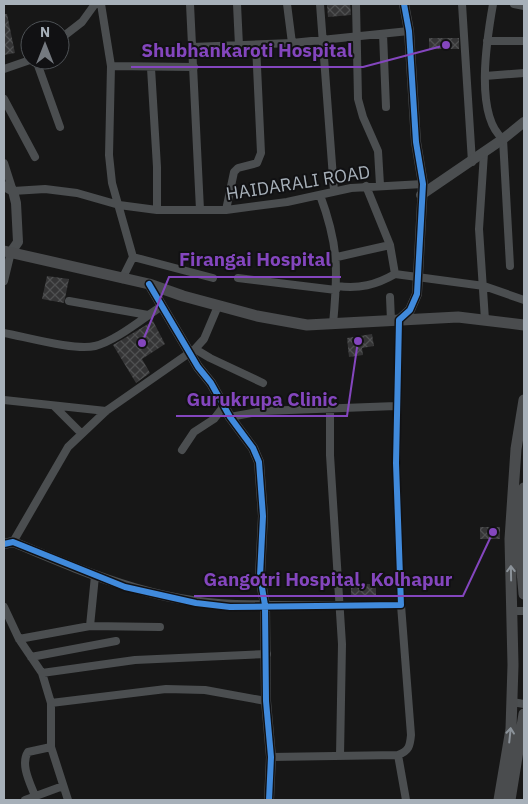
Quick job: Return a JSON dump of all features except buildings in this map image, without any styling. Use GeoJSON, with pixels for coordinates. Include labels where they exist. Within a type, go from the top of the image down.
{"type":"FeatureCollection","features":[{"type":"Feature","properties":{"kind":"main road"},"geometry":{"type":"LineString","coordinates":[[7,251],[149,284],[218,306],[307,325],[458,317],[524,325]]}},
{"type":"Feature","properties":{"kind":"main road"},"geometry":{"type":"LineString","coordinates":[[499,800],[507,759],[512,702],[512,504],[516,449],[524,400]]}},
{"type":"Feature","properties":{"kind":"main road"},"geometry":{"type":"LineString","coordinates":[[524,488],[522,548],[524,594]]}},
{"type":"Feature","properties":{"kind":"main road"},"geometry":{"type":"LineString","coordinates":[[510,800],[524,714]]}},
{"type":"Feature","properties":{"kind":"street"},"geometry":{"type":"LineString","coordinates":[[70,31],[82,22],[95,4]]}},
{"type":"Feature","properties":{"kind":"street"},"geometry":{"type":"LineString","coordinates":[[100,4],[111,66],[109,155],[112,182],[133,257],[122,279]]}},
{"type":"Feature","properties":{"kind":"street"},"geometry":{"type":"LineString","coordinates":[[190,4],[200,210]]}},
{"type":"Feature","properties":{"kind":"street"},"geometry":{"type":"LineString","coordinates":[[238,4],[239,46]]}},
{"type":"Feature","properties":{"kind":"street"},"geometry":{"type":"LineString","coordinates":[[287,4],[292,43]]}},
{"type":"Feature","properties":{"kind":"street"},"geometry":{"type":"LineString","coordinates":[[320,4],[334,191]]}},
{"type":"Feature","properties":{"kind":"street"},"geometry":{"type":"LineString","coordinates":[[356,4],[358,99],[363,117],[378,151],[380,185]]}},
{"type":"Feature","properties":{"kind":"street"},"geometry":{"type":"LineString","coordinates":[[395,320],[414,304],[419,278],[423,184],[416,142],[409,31],[404,4]]}},
{"type":"Feature","properties":{"kind":"street"},"geometry":{"type":"LineString","coordinates":[[462,4],[472,162]]}},
{"type":"Feature","properties":{"kind":"street"},"geometry":{"type":"LineString","coordinates":[[493,4],[487,41],[485,76],[492,124],[496,133],[504,140],[510,266]]}},
{"type":"Feature","properties":{"kind":"street"},"geometry":{"type":"LineString","coordinates":[[514,4],[524,6]]}},
{"type":"Feature","properties":{"kind":"street"},"geometry":{"type":"LineString","coordinates":[[192,47],[292,43],[409,31]]}},
{"type":"Feature","properties":{"kind":"street"},"geometry":{"type":"LineString","coordinates":[[383,34],[386,107]]}},
{"type":"Feature","properties":{"kind":"street"},"geometry":{"type":"LineString","coordinates":[[487,41],[524,41]]}},
{"type":"Feature","properties":{"kind":"street"},"geometry":{"type":"LineString","coordinates":[[226,210],[234,172],[238,168],[257,164],[260,158],[262,128],[256,45]]}},
{"type":"Feature","properties":{"kind":"street"},"geometry":{"type":"LineString","coordinates":[[4,69],[20,63]]}},
{"type":"Feature","properties":{"kind":"street"},"geometry":{"type":"LineString","coordinates":[[111,66],[151,68],[194,67]]}},
{"type":"Feature","properties":{"kind":"street"},"geometry":{"type":"LineString","coordinates":[[151,68],[157,167],[156,210]]}},
{"type":"Feature","properties":{"kind":"street"},"geometry":{"type":"LineString","coordinates":[[40,70],[60,127]]}},
{"type":"Feature","properties":{"kind":"street"},"geometry":{"type":"LineString","coordinates":[[485,76],[524,73]]}},
{"type":"Feature","properties":{"kind":"street"},"geometry":{"type":"LineString","coordinates":[[4,100],[35,157]]}},
{"type":"Feature","properties":{"kind":"street"},"geometry":{"type":"LineString","coordinates":[[421,196],[504,140],[524,122]]}},
{"type":"Feature","properties":{"kind":"street"},"geometry":{"type":"LineString","coordinates":[[484,153],[479,229],[484,286],[484,320]]}},
{"type":"Feature","properties":{"kind":"street"},"geometry":{"type":"LineString","coordinates":[[4,163],[8,189],[16,203],[18,242],[7,251],[4,281]]}},
{"type":"Feature","properties":{"kind":"street","name":"HAIDARALI ROAD"},"geometry":{"type":"LineString","coordinates":[[8,189],[53,190],[77,193],[119,205],[156,210],[226,210],[287,202],[366,186],[423,184]]}},
{"type":"Feature","properties":{"kind":"street"},"geometry":{"type":"LineString","coordinates":[[366,186],[390,245],[396,274]]}},
{"type":"Feature","properties":{"kind":"street"},"geometry":{"type":"LineString","coordinates":[[320,195],[328,217],[337,257],[333,324]]}},
{"type":"Feature","properties":{"kind":"street"},"geometry":{"type":"LineString","coordinates":[[337,257],[390,245]]}},
{"type":"Feature","properties":{"kind":"street"},"geometry":{"type":"LineString","coordinates":[[133,257],[213,278]]}},
{"type":"Feature","properties":{"kind":"street"},"geometry":{"type":"LineString","coordinates":[[238,278],[349,288],[378,284],[396,274],[484,286],[524,300]]}},
{"type":"Feature","properties":{"kind":"street"},"geometry":{"type":"LineString","coordinates":[[149,284],[192,350],[230,417],[253,448],[259,462],[263,516],[260,576],[265,605],[266,701],[271,757],[269,800]]}},
{"type":"Feature","properties":{"kind":"street"},"geometry":{"type":"LineString","coordinates":[[271,757],[398,755],[410,747],[411,735],[400,605],[395,320],[390,297]]}},
{"type":"Feature","properties":{"kind":"street"},"geometry":{"type":"LineString","coordinates":[[69,302],[148,315]]}},
{"type":"Feature","properties":{"kind":"street"},"geometry":{"type":"LineString","coordinates":[[4,333],[77,346],[94,346],[107,341],[162,306]]}},
{"type":"Feature","properties":{"kind":"street"},"geometry":{"type":"LineString","coordinates":[[218,306],[204,339],[192,350],[106,411],[68,447],[8,543],[125,587],[196,603],[230,606],[400,605]]}},
{"type":"Feature","properties":{"kind":"street"},"geometry":{"type":"LineString","coordinates":[[192,350],[263,383]]}},
{"type":"Feature","properties":{"kind":"street"},"geometry":{"type":"LineString","coordinates":[[5,402],[106,411]]}},
{"type":"Feature","properties":{"kind":"street"},"geometry":{"type":"LineString","coordinates":[[54,406],[82,434]]}},
{"type":"Feature","properties":{"kind":"street"},"geometry":{"type":"LineString","coordinates":[[182,450],[194,432],[214,419],[224,406]]}},
{"type":"Feature","properties":{"kind":"street"},"geometry":{"type":"LineString","coordinates":[[230,417],[263,412],[396,406]]}},
{"type":"Feature","properties":{"kind":"street"},"geometry":{"type":"LineString","coordinates":[[330,409],[330,455],[342,644],[340,756]]}},
{"type":"Feature","properties":{"kind":"street"},"geometry":{"type":"LineString","coordinates":[[90,626],[95,576]]}},
{"type":"Feature","properties":{"kind":"street"},"geometry":{"type":"LineString","coordinates":[[4,607],[19,639],[42,673],[51,702],[51,747],[68,800]]}},
{"type":"Feature","properties":{"kind":"street"},"geometry":{"type":"LineString","coordinates":[[512,611],[524,611]]}},
{"type":"Feature","properties":{"kind":"street"},"geometry":{"type":"LineString","coordinates":[[19,639],[90,626],[160,627]]}},
{"type":"Feature","properties":{"kind":"street"},"geometry":{"type":"LineString","coordinates":[[30,657],[116,642]]}},
{"type":"Feature","properties":{"kind":"street"},"geometry":{"type":"LineString","coordinates":[[42,673],[135,660],[267,654]]}},
{"type":"Feature","properties":{"kind":"street"},"geometry":{"type":"LineString","coordinates":[[51,702],[166,689],[205,690],[266,701]]}},
{"type":"Feature","properties":{"kind":"street"},"geometry":{"type":"LineString","coordinates":[[512,702],[524,704]]}},
{"type":"Feature","properties":{"kind":"street"},"geometry":{"type":"LineString","coordinates":[[34,796],[24,764],[25,757],[28,752],[51,747]]}},
{"type":"Feature","properties":{"kind":"street"},"geometry":{"type":"LineString","coordinates":[[398,755],[406,800]]}},
{"type":"Feature","properties":{"kind":"street"},"geometry":{"type":"LineString","coordinates":[[26,800],[63,786]]}},
{"type":"Feature","properties":{"kind":"cycle path"},"geometry":{"type":"LineString","coordinates":[[4,544],[13,542],[125,587],[196,603],[230,607],[401,605],[396,463],[399,320],[410,310],[417,294],[423,184],[416,142],[409,31],[404,4]]}},
{"type":"Feature","properties":{"kind":"cycle path"},"geometry":{"type":"LineString","coordinates":[[149,284],[198,367],[211,383],[230,417],[253,448],[259,462],[263,516],[260,576],[265,605],[266,701],[271,757],[269,800]]}},
{"type":"Feature","properties":{"kind":"place","name":"Shubhankaroti Hospital"},"geometry":{"type":"Point","coordinates":[446,45]}},
{"type":"Feature","properties":{"kind":"place","name":"Gurukrupa Clinic"},"geometry":{"type":"Point","coordinates":[358,341]}},
{"type":"Feature","properties":{"kind":"place","name":"Firangai Hospital"},"geometry":{"type":"Point","coordinates":[142,343]}},
{"type":"Feature","properties":{"kind":"place","name":"Gangotri Hospital, Kolhapur"},"geometry":{"type":"Point","coordinates":[493,532]}}]}
